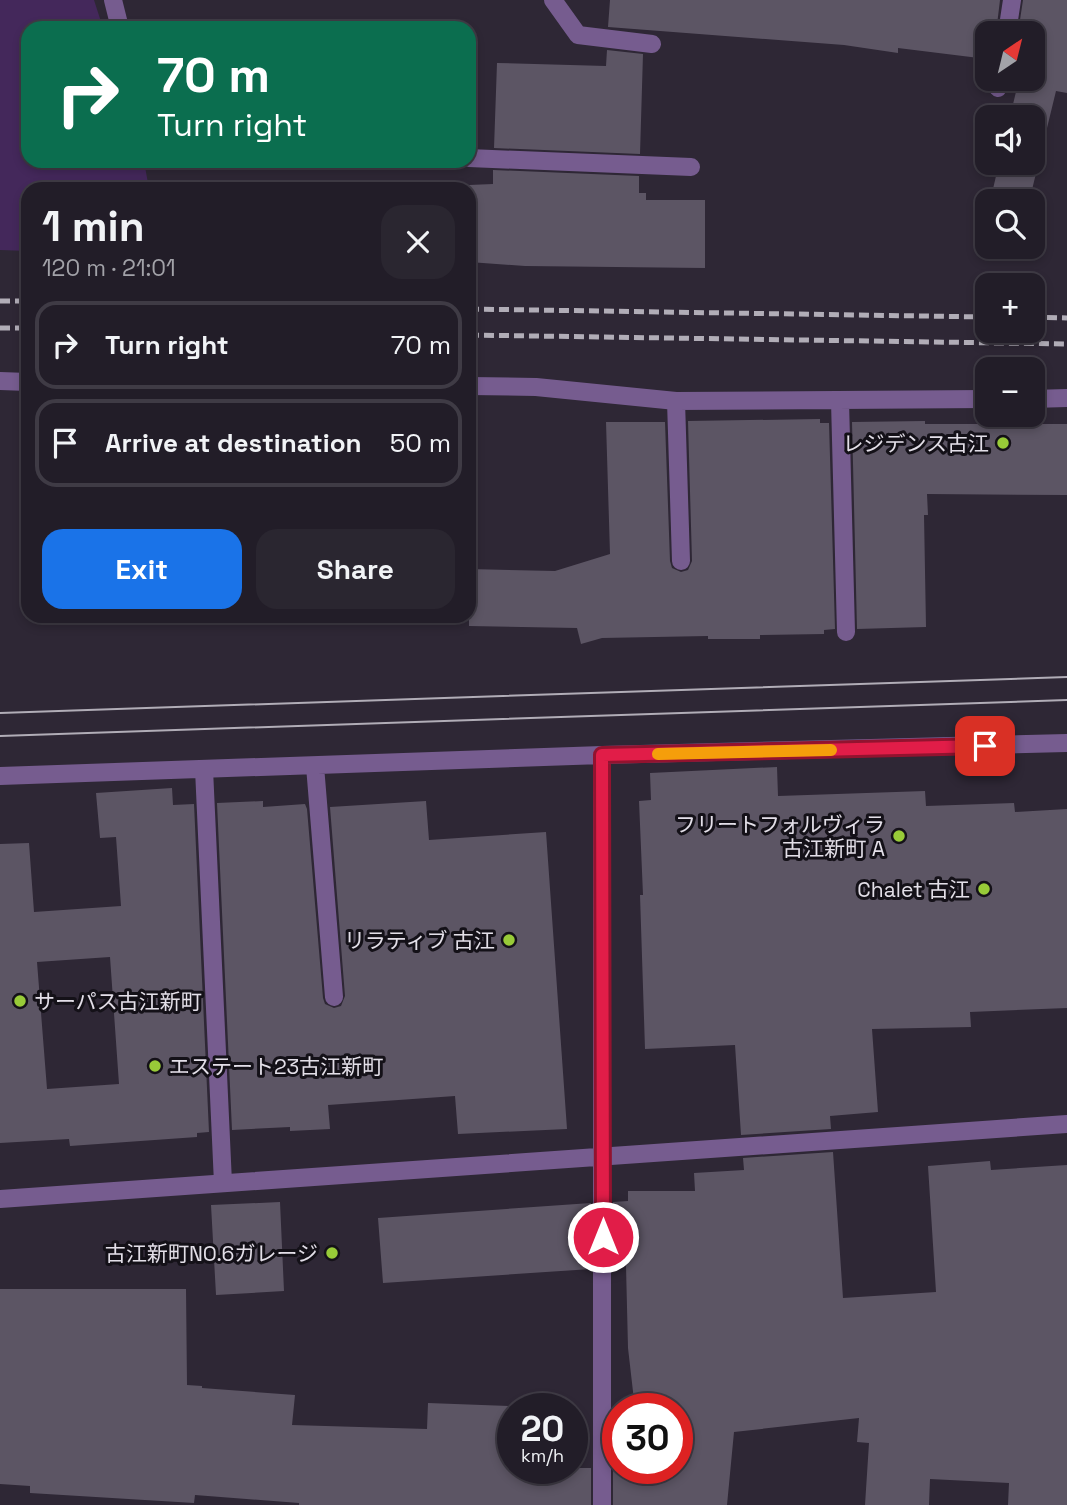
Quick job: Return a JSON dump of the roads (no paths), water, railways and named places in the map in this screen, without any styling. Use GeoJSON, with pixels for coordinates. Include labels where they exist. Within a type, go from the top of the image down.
{"type":"FeatureCollection","features":[{"type":"Feature","properties":{"kind":"street"},"geometry":{"type":"LineString","coordinates":[[113,0],[118,21]]}},
{"type":"Feature","properties":{"kind":"street"},"geometry":{"type":"LineString","coordinates":[[553,0],[578,35],[652,44]]}},
{"type":"Feature","properties":{"kind":"street"},"geometry":{"type":"LineString","coordinates":[[1009,21],[1012,0]]}},
{"type":"Feature","properties":{"kind":"street"},"geometry":{"type":"LineString","coordinates":[[476,158],[691,167]]}},
{"type":"Feature","properties":{"kind":"street"},"geometry":{"type":"LineString","coordinates":[[0,381],[21,382]]}},
{"type":"Feature","properties":{"kind":"street"},"geometry":{"type":"LineString","coordinates":[[476,386],[536,387],[676,401],[975,400]]}},
{"type":"Feature","properties":{"kind":"street"},"geometry":{"type":"LineString","coordinates":[[1045,399],[1067,398]]}},
{"type":"Feature","properties":{"kind":"street"},"geometry":{"type":"LineString","coordinates":[[676,401],[681,561]]}},
{"type":"Feature","properties":{"kind":"street"},"geometry":{"type":"LineString","coordinates":[[840,401],[846,632]]}},
{"type":"Feature","properties":{"kind":"street"},"geometry":{"type":"LineString","coordinates":[[0,776],[602,755],[1067,743]]}},
{"type":"Feature","properties":{"kind":"street"},"geometry":{"type":"LineString","coordinates":[[602,755],[602,1505]]}},
{"type":"Feature","properties":{"kind":"street"},"geometry":{"type":"LineString","coordinates":[[315,766],[334,997]]}},
{"type":"Feature","properties":{"kind":"street"},"geometry":{"type":"LineString","coordinates":[[204,769],[223,1183]]}},
{"type":"Feature","properties":{"kind":"street"},"geometry":{"type":"LineString","coordinates":[[0,1199],[1067,1124]]}},
{"type":"Feature","properties":{"kind":"tram line"},"geometry":{"type":"LineString","coordinates":[[0,713],[1067,677]]}},
{"type":"Feature","properties":{"kind":"tram line"},"geometry":{"type":"LineString","coordinates":[[0,736],[1067,700]]}},
{"type":"Feature","properties":{"kind":"railway"},"geometry":{"type":"LineString","coordinates":[[0,301],[21,301]]}},
{"type":"Feature","properties":{"kind":"railway"},"geometry":{"type":"LineString","coordinates":[[476,309],[975,317]]}},
{"type":"Feature","properties":{"kind":"railway"},"geometry":{"type":"LineString","coordinates":[[1045,317],[1067,318]]}},
{"type":"Feature","properties":{"kind":"railway"},"geometry":{"type":"LineString","coordinates":[[0,328],[21,328]]}},
{"type":"Feature","properties":{"kind":"railway"},"geometry":{"type":"LineString","coordinates":[[476,335],[1067,344]]}},
{"type":"Feature","properties":{"kind":"place","name":"レジデンス古江"},"geometry":{"type":"Point","coordinates":[1003,443]}},
{"type":"Feature","properties":{"kind":"place","name":"フリートフォルヴィラ 古江新町 A"},"geometry":{"type":"Point","coordinates":[899,836]}},
{"type":"Feature","properties":{"kind":"place","name":"Chalet 古江"},"geometry":{"type":"Point","coordinates":[984,889]}},
{"type":"Feature","properties":{"kind":"place","name":"リラティブ 古江"},"geometry":{"type":"Point","coordinates":[509,940]}},
{"type":"Feature","properties":{"kind":"place","name":"サーパス古江新町"},"geometry":{"type":"Point","coordinates":[20,1001]}},
{"type":"Feature","properties":{"kind":"place","name":"エステート23古江新町"},"geometry":{"type":"Point","coordinates":[155,1066]}},
{"type":"Feature","properties":{"kind":"place","name":"古江新町NO.6ガレージ"},"geometry":{"type":"Point","coordinates":[332,1253]}}]}
